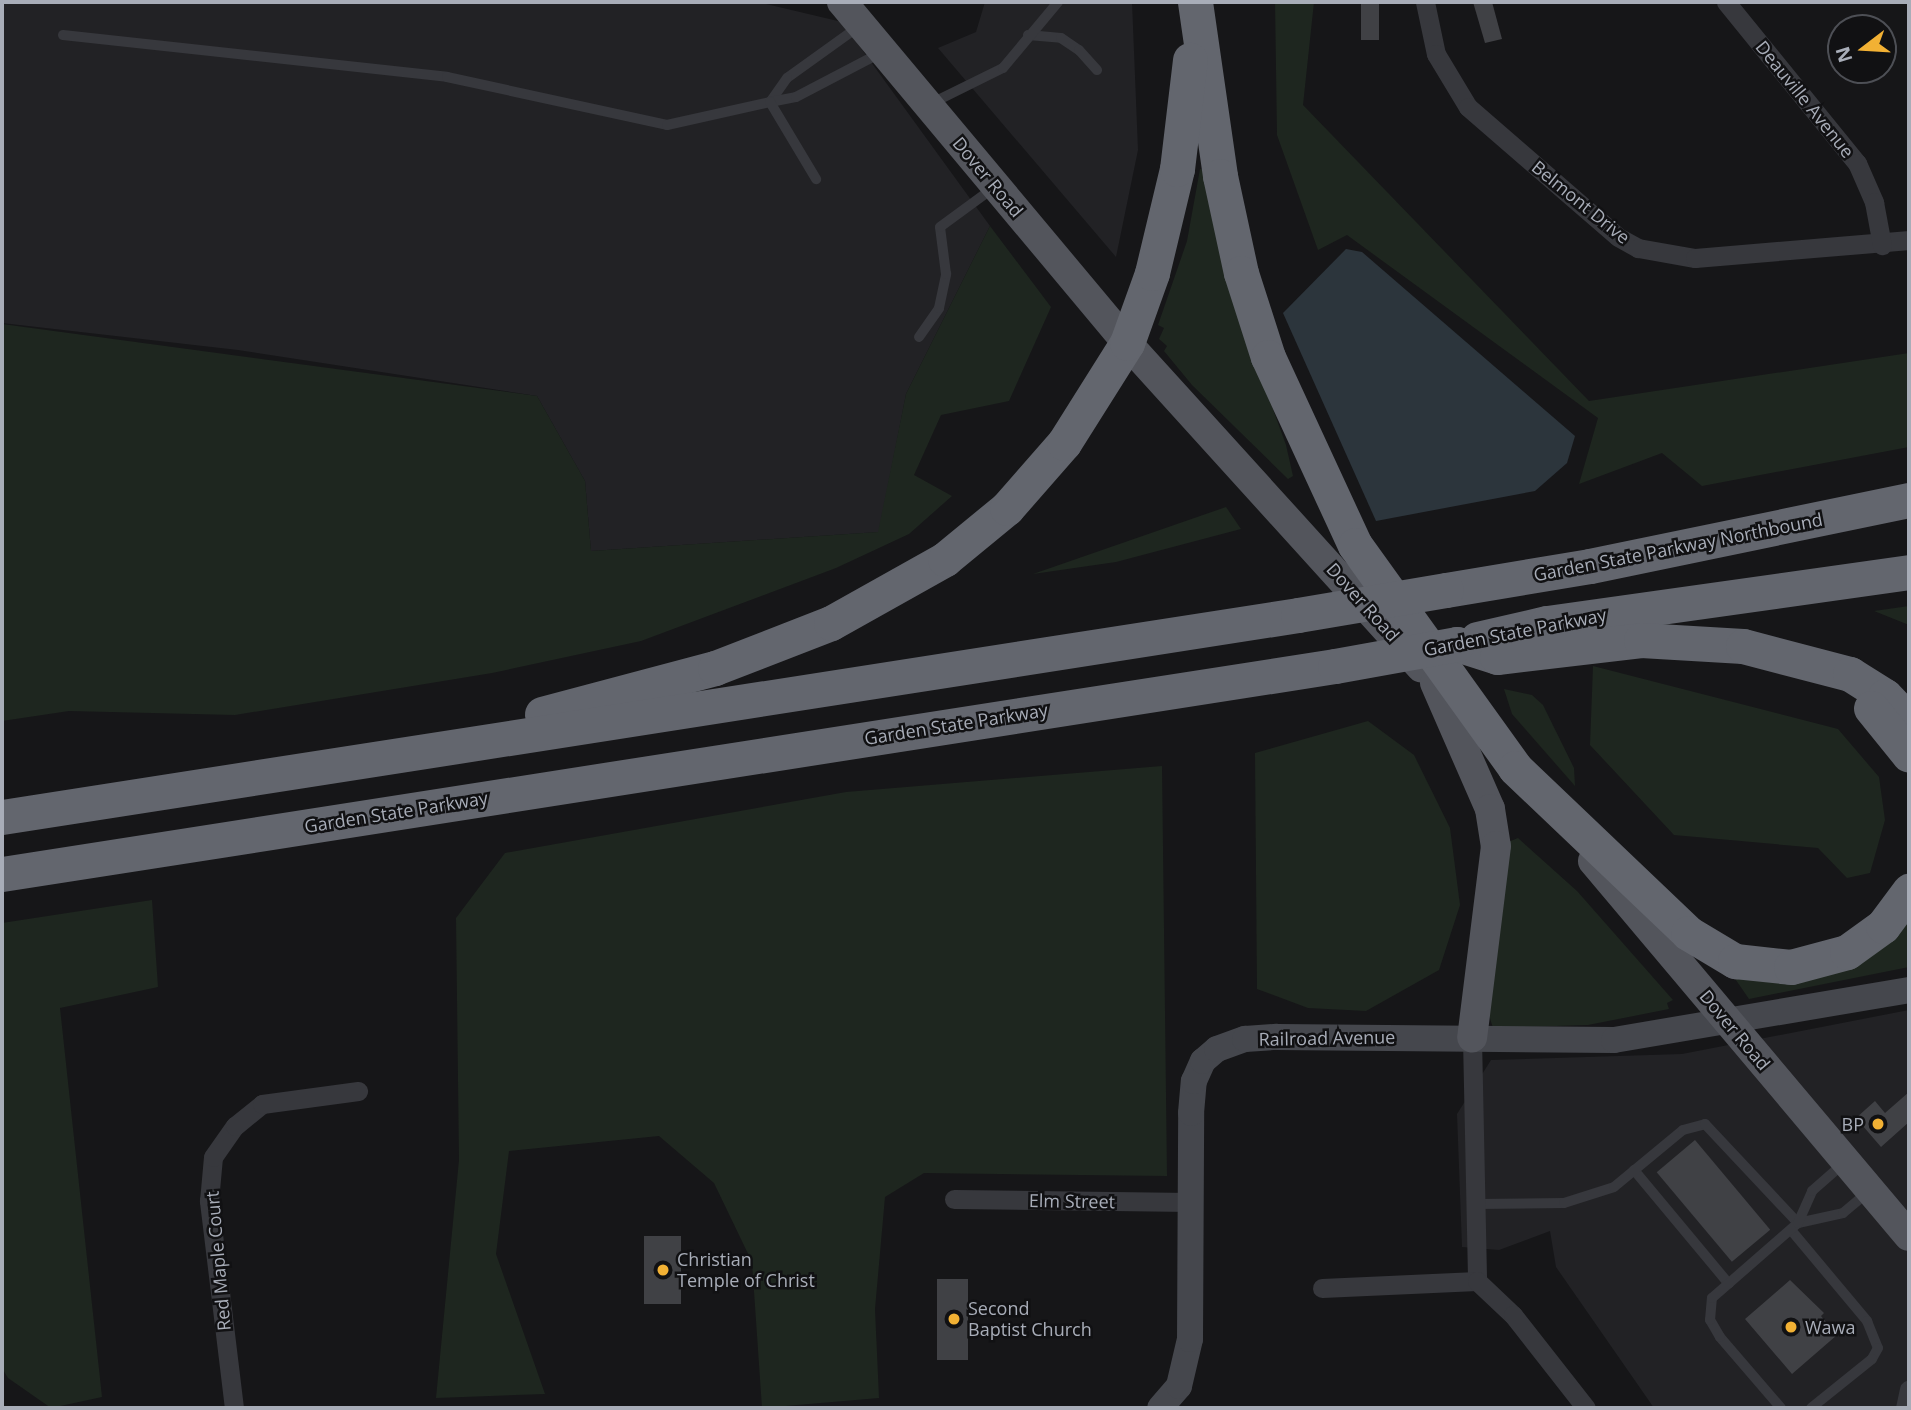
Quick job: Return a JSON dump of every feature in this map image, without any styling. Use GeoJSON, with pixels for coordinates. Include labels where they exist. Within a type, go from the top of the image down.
{"type":"FeatureCollection","features":[{"type":"Feature","properties":{"kind":"highway"},"geometry":{"type":"LineString","coordinates":[[2,817],[315,767],[382,740],[548,713],[673,681],[751,656],[864,607],[945,559],[1007,508],[1064,443],[1127,343],[1152,274],[1177,169],[1196,6]]}},
{"type":"Feature","properties":{"kind":"highway"},"geometry":{"type":"LineString","coordinates":[[1196,6],[1220,176],[1241,273],[1297,426],[1355,545],[1515,768],[1688,933],[1735,961],[1791,967],[1847,952],[1882,926],[1909,891]]}},
{"type":"Feature","properties":{"kind":"highway","name":"Garden State Parkway Northbound"},"geometry":{"type":"LineString","coordinates":[[315,767],[559,734],[1298,615],[1670,550],[1909,500]]}},
{"type":"Feature","properties":{"kind":"highway","name":"Garden State Parkway"},"geometry":{"type":"LineString","coordinates":[[2,874],[1335,666],[1457,644],[1546,623],[1909,572]]}},
{"type":"Feature","properties":{"kind":"highway"},"geometry":{"type":"LineString","coordinates":[[1457,644],[1497,657],[1667,640],[1729,645],[1850,674],[1885,696],[1909,721]]}},
{"type":"Feature","properties":{"kind":"highway"},"geometry":{"type":"LineString","coordinates":[[1781,656],[1862,700],[1887,723],[1909,755]]}},
{"type":"Feature","properties":{"kind":"main road","name":"Dover Road"},"geometry":{"type":"LineString","coordinates":[[842,2],[1127,343],[1515,768],[1909,1235]]}},
{"type":"Feature","properties":{"kind":"main road"},"geometry":{"type":"LineString","coordinates":[[1435,683],[1490,809],[1496,846],[1472,1038]]}},
{"type":"Feature","properties":{"kind":"street","name":"Belmont Drive"},"geometry":{"type":"LineString","coordinates":[[1425,2],[1436,54],[1468,107],[1618,237],[1638,248],[1695,258],[1882,245],[1909,240]]}},
{"type":"Feature","properties":{"kind":"street","name":"Deauville Avenue"},"geometry":{"type":"LineString","coordinates":[[1726,2],[1857,163],[1874,202],[1882,245]]}},
{"type":"Feature","properties":{"kind":"street","name":"Railroad Avenue"},"geometry":{"type":"LineString","coordinates":[[1160,1408],[1182,1379],[1190,1339],[1190,1202],[1194,1081],[1203,1061],[1217,1049],[1245,1040],[1278,1038],[1614,1040],[1909,990]]}},
{"type":"Feature","properties":{"kind":"street"},"geometry":{"type":"LineString","coordinates":[[1472,1038],[1477,1281]]}},
{"type":"Feature","properties":{"kind":"street","name":"Red Maple Court"},"geometry":{"type":"LineString","coordinates":[[234,1408],[209,1200],[213,1157],[235,1126],[262,1104],[358,1091]]}},
{"type":"Feature","properties":{"kind":"street","name":"Elm Street"},"geometry":{"type":"LineString","coordinates":[[954,1199],[1190,1202]]}},
{"type":"Feature","properties":{"kind":"street"},"geometry":{"type":"LineString","coordinates":[[1322,1288],[1477,1281],[1513,1315],[1586,1408]]}},
{"type":"Feature","properties":{"kind":"street"},"geometry":{"type":"LineString","coordinates":[[1905,1408],[1909,1390]]}},
{"type":"Feature","properties":{"kind":"lane"},"geometry":{"type":"LineString","coordinates":[[928,105],[1003,68],[1058,2]]}},
{"type":"Feature","properties":{"kind":"lane"},"geometry":{"type":"LineString","coordinates":[[770,102],[787,78],[861,24]]}},
{"type":"Feature","properties":{"kind":"lane"},"geometry":{"type":"LineString","coordinates":[[63,35],[447,77],[667,125],[796,97],[883,51]]}},
{"type":"Feature","properties":{"kind":"lane"},"geometry":{"type":"LineString","coordinates":[[1028,35],[1061,38],[1079,50],[1097,70]]}},
{"type":"Feature","properties":{"kind":"lane"},"geometry":{"type":"LineString","coordinates":[[770,102],[816,179]]}},
{"type":"Feature","properties":{"kind":"lane"},"geometry":{"type":"LineString","coordinates":[[919,337],[939,308],[946,274],[940,227],[996,186]]}},
{"type":"Feature","properties":{"kind":"lane"},"geometry":{"type":"LineString","coordinates":[[1477,1204],[1564,1203],[1614,1187],[1683,1130],[1705,1124],[1794,1226],[1867,1321],[1878,1348],[1872,1359],[1811,1408]]}},
{"type":"Feature","properties":{"kind":"lane"},"geometry":{"type":"LineString","coordinates":[[1781,1408],[1710,1320],[1712,1298],[1794,1226],[1812,1191],[1845,1162]]}},
{"type":"Feature","properties":{"kind":"lane"},"geometry":{"type":"LineString","coordinates":[[1634,1170],[1729,1284]]}},
{"type":"Feature","properties":{"kind":"lane"},"geometry":{"type":"LineString","coordinates":[[1794,1226],[1843,1213],[1870,1190]]}},
{"type":"Feature","properties":{"kind":"shaded area"},"geometry":{"type":"Polygon","coordinates":[[[2,2],[758,2],[842,22],[990,226],[906,394],[879,532],[591,551],[585,481],[537,396],[238,350],[2,323],[2,2]]]}},
{"type":"Feature","properties":{"kind":"shaded area"},"geometry":{"type":"Polygon","coordinates":[[[985,2],[1132,2],[1138,150],[1116,257],[938,48],[976,32],[985,2]]]}},
{"type":"Feature","properties":{"kind":"shaded area"},"geometry":{"type":"Polygon","coordinates":[[[1275,2],[1314,2],[1303,105],[1589,401],[1909,353],[1909,447],[1702,486],[1662,453],[1579,484],[1598,418],[1347,235],[1318,250],[1277,135],[1275,2]]]}},
{"type":"Feature","properties":{"kind":"shaded area"},"geometry":{"type":"Polygon","coordinates":[[[1200,169],[1207,170],[1250,346],[1286,445],[1293,476],[1288,479],[1192,385],[1164,351],[1167,346],[1159,339],[1164,328],[1158,325],[1187,241],[1200,169]]]}},
{"type":"Feature","properties":{"kind":"shaded area"},"geometry":{"type":"Polygon","coordinates":[[[990,226],[1051,307],[1009,401],[941,415],[914,475],[952,496],[909,534],[836,568],[641,641],[492,673],[235,715],[69,711],[2,721],[2,324],[537,396],[585,481],[591,551],[878,532],[906,394],[990,226]]]}},
{"type":"Feature","properties":{"kind":"shaded area"},"geometry":{"type":"Polygon","coordinates":[[[1346,249],[1362,252],[1575,436],[1567,463],[1535,491],[1376,521],[1283,313],[1346,249]]]}},
{"type":"Feature","properties":{"kind":"shaded area"},"geometry":{"type":"Polygon","coordinates":[[[1226,507],[1241,529],[1116,562],[1033,574],[1226,507]]]}},
{"type":"Feature","properties":{"kind":"shaded area"},"geometry":{"type":"Polygon","coordinates":[[[1909,606],[1909,625],[1874,611],[1909,606]]]}},
{"type":"Feature","properties":{"kind":"shaded area"},"geometry":{"type":"Polygon","coordinates":[[[1593,666],[1838,729],[1879,777],[1885,820],[1870,873],[1847,878],[1818,848],[1674,835],[1590,745],[1593,666]]]}},
{"type":"Feature","properties":{"kind":"shaded area"},"geometry":{"type":"Polygon","coordinates":[[[1504,689],[1532,695],[1543,705],[1574,768],[1575,786],[1512,714],[1504,689]]]}},
{"type":"Feature","properties":{"kind":"shaded area"},"geometry":{"type":"Polygon","coordinates":[[[1368,721],[1414,755],[1450,828],[1460,905],[1439,970],[1366,1011],[1308,1008],[1257,989],[1255,753],[1368,721]]]}},
{"type":"Feature","properties":{"kind":"shaded area"},"geometry":{"type":"Polygon","coordinates":[[[1162,766],[1167,1176],[924,1173],[885,1197],[875,1309],[879,1398],[762,1408],[752,1262],[714,1183],[659,1136],[509,1151],[496,1254],[545,1394],[436,1398],[459,1160],[456,918],[505,853],[846,792],[1162,766]]]}},
{"type":"Feature","properties":{"kind":"shaded area"},"geometry":{"type":"Polygon","coordinates":[[[1518,838],[1577,891],[1673,1000],[1667,1003],[1669,1009],[1588,1025],[1493,1028],[1488,1012],[1508,842],[1518,838]]]}},
{"type":"Feature","properties":{"kind":"shaded area"},"geometry":{"type":"Polygon","coordinates":[[[152,900],[158,987],[60,1008],[102,1397],[51,1408],[8,1378],[2,1368],[2,923],[152,900]]]}},
{"type":"Feature","properties":{"kind":"shaded area"},"geometry":{"type":"Polygon","coordinates":[[[1909,913],[1909,967],[1749,999],[1729,970],[1749,976],[1909,913]]]}},
{"type":"Feature","properties":{"kind":"shaded area"},"geometry":{"type":"Polygon","coordinates":[[[1909,1010],[1909,1408],[1654,1408],[1556,1267],[1550,1231],[1499,1250],[1462,1247],[1457,1114],[1491,1060],[1682,1054],[1909,1010]]]}},
{"type":"Feature","properties":{"kind":"building"},"geometry":{"type":"Polygon","coordinates":[[[1361,2],[1379,2],[1379,40],[1361,40],[1361,2]]]}},
{"type":"Feature","properties":{"kind":"building"},"geometry":{"type":"Polygon","coordinates":[[[1473,2],[1492,2],[1502,39],[1485,43],[1473,2]]]}},
{"type":"Feature","properties":{"kind":"building","name":"BP"},"geometry":{"type":"Polygon","coordinates":[[[1909,1092],[1909,1122],[1881,1147],[1856,1118],[1875,1101],[1885,1113],[1909,1092]]]}},
{"type":"Feature","properties":{"kind":"building"},"geometry":{"type":"Polygon","coordinates":[[[1695,1140],[1770,1230],[1732,1262],[1657,1172],[1695,1140]]]}},
{"type":"Feature","properties":{"kind":"building","name":"Christian Temple of Christ"},"geometry":{"type":"Polygon","coordinates":[[[644,1236],[681,1236],[681,1304],[644,1304],[644,1236]]]}},
{"type":"Feature","properties":{"kind":"building","name":"Second Baptist Church"},"geometry":{"type":"Polygon","coordinates":[[[937,1279],[968,1279],[968,1360],[937,1360],[937,1279]]]}},
{"type":"Feature","properties":{"kind":"building","name":"Wawa"},"geometry":{"type":"Polygon","coordinates":[[[1790,1280],[1824,1313],[1821,1316],[1837,1335],[1792,1374],[1745,1319],[1790,1280]]]}},
{"type":"Feature","properties":{"kind":"place","name":"BP"},"geometry":{"type":"Point","coordinates":[1878,1124]}},
{"type":"Feature","properties":{"kind":"place","name":"Christian Temple of Christ"},"geometry":{"type":"Point","coordinates":[663,1270]}},
{"type":"Feature","properties":{"kind":"place","name":"Second Baptist Church"},"geometry":{"type":"Point","coordinates":[954,1319]}},
{"type":"Feature","properties":{"kind":"place","name":"Wawa"},"geometry":{"type":"Point","coordinates":[1791,1327]}}]}
